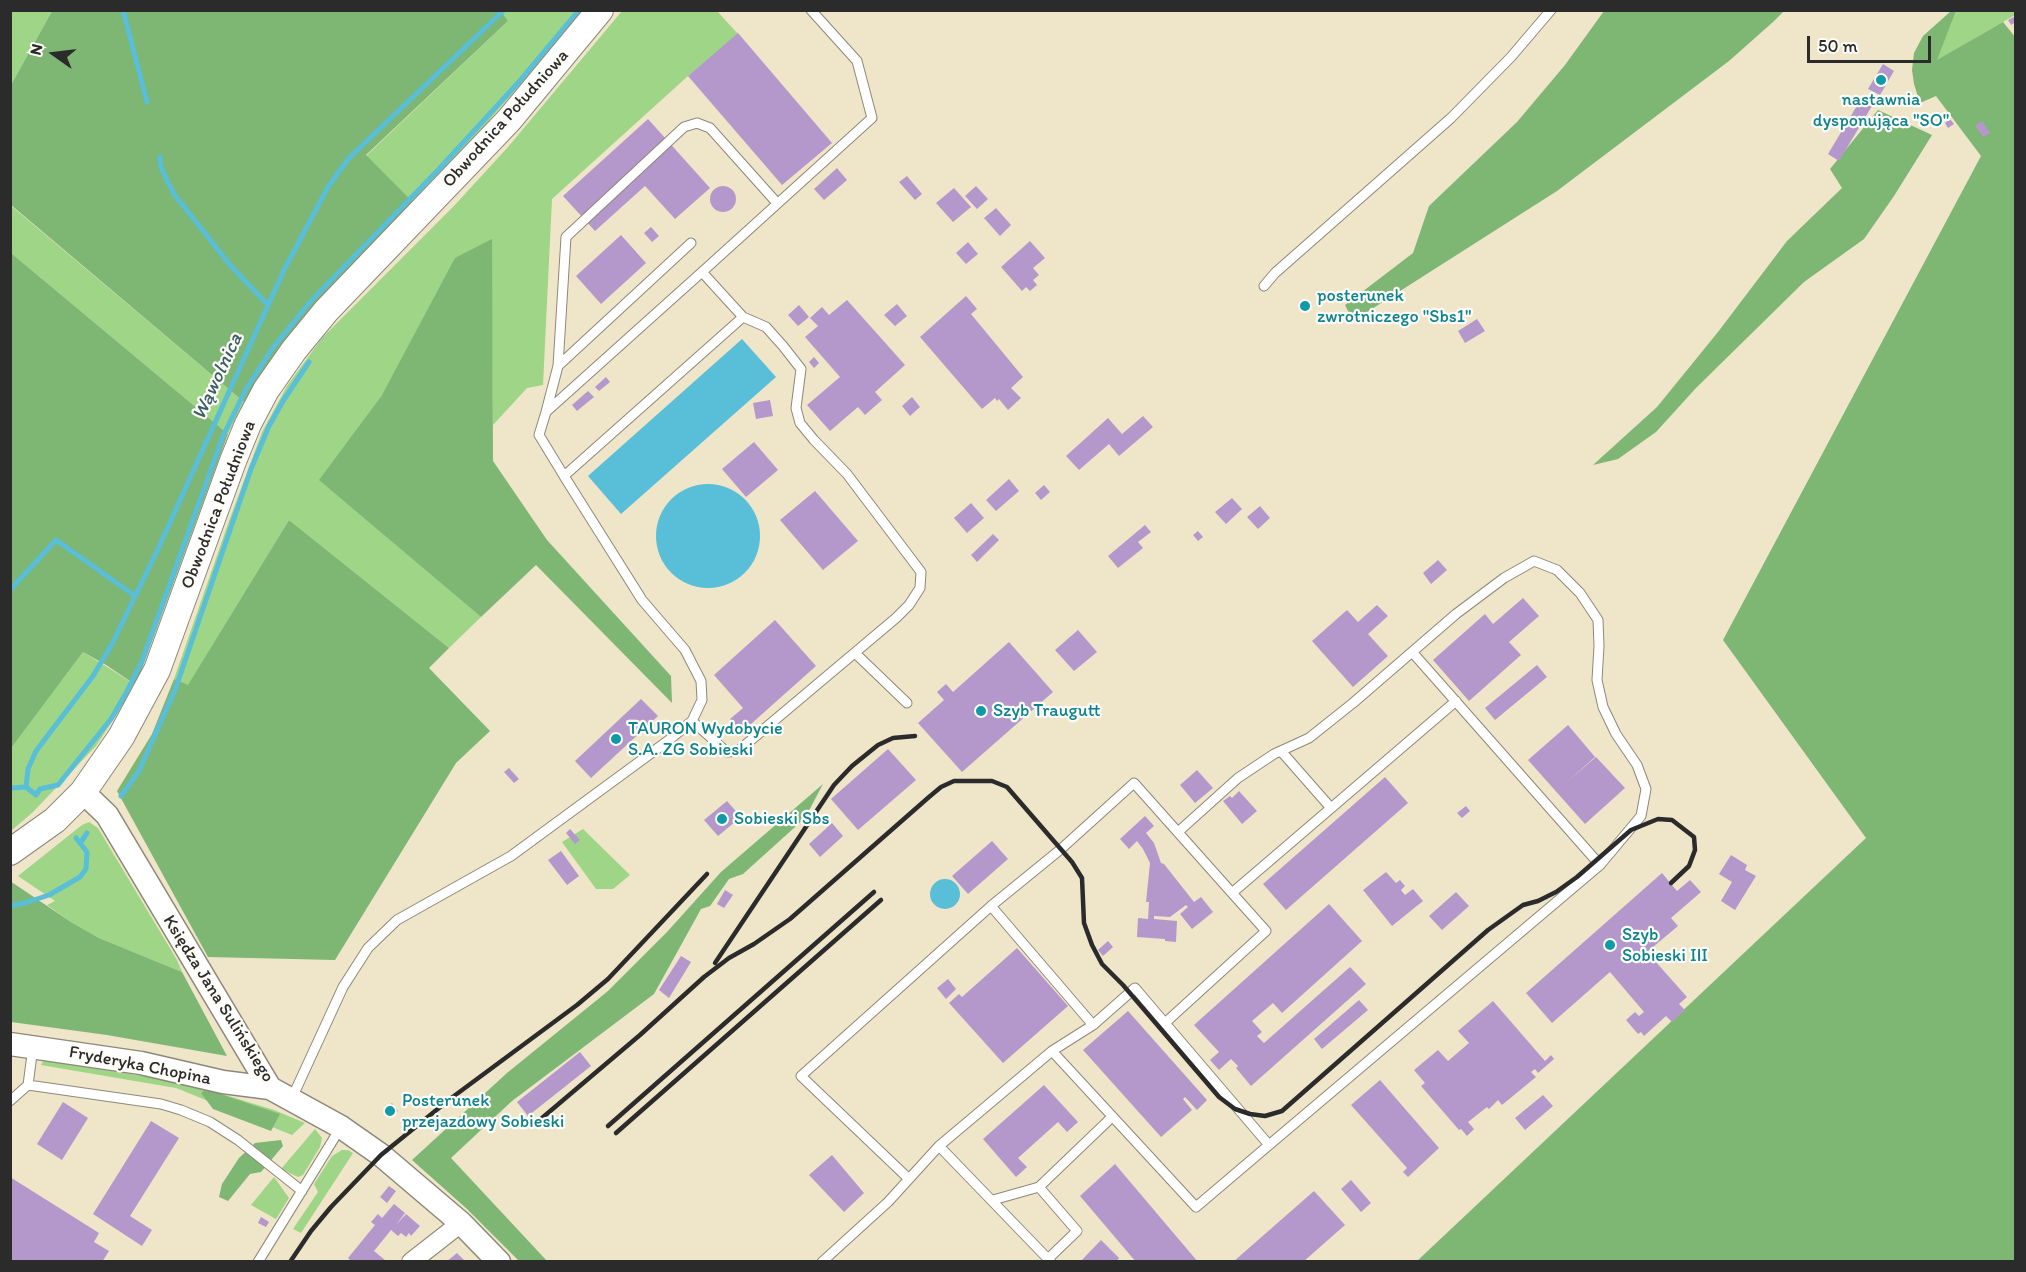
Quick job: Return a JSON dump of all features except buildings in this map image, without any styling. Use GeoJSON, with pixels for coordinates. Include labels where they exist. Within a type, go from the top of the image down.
{"type":"FeatureCollection","features":[{"type":"Feature","properties":{"kind":"main road","name":"Obwodnica Południowa"},"geometry":{"type":"LineString","coordinates":[[10,852],[55,820],[83,792],[121,737],[157,670],[248,424],[266,390],[294,350],[326,311],[509,120],[600,10]]}},
{"type":"Feature","properties":{"kind":"street","name":"Księdza Jana Sulińskiego"},"geometry":{"type":"LineString","coordinates":[[83,792],[107,815],[270,1088],[292,1098],[341,1127],[381,1155],[461,1223],[499,1262]]}},
{"type":"Feature","properties":{"kind":"street","name":"Fryderyka Chopina"},"geometry":{"type":"LineString","coordinates":[[10,1044],[141,1063],[223,1082],[270,1088]]}},
{"type":"Feature","properties":{"kind":"street"},"geometry":{"type":"LineString","coordinates":[[411,1262],[461,1223]]}},
{"type":"Feature","properties":{"kind":"lane"},"geometry":{"type":"LineString","coordinates":[[546,412],[872,118],[857,61],[811,10]]}},
{"type":"Feature","properties":{"kind":"lane"},"geometry":{"type":"LineString","coordinates":[[1264,286],[1275,273],[1451,118],[1511,57],[1551,10]]}},
{"type":"Feature","properties":{"kind":"lane"},"geometry":{"type":"LineString","coordinates":[[292,1098],[343,987],[368,948],[397,920],[511,856],[692,721],[702,700],[701,681],[685,650],[642,600],[539,435],[558,366],[566,237],[684,127],[697,123],[710,128],[777,202]]}},
{"type":"Feature","properties":{"kind":"lane"},"geometry":{"type":"LineString","coordinates":[[558,366],[691,243]]}},
{"type":"Feature","properties":{"kind":"lane"},"geometry":{"type":"LineString","coordinates":[[692,721],[727,752],[738,751],[896,618],[921,588],[921,572],[848,474],[800,423],[796,408],[801,369],[766,327],[743,317],[702,272]]}},
{"type":"Feature","properties":{"kind":"lane"},"geometry":{"type":"LineString","coordinates":[[564,476],[743,317]]}},
{"type":"Feature","properties":{"kind":"lane"},"geometry":{"type":"LineString","coordinates":[[1052,1051],[1196,1207],[1599,865],[1641,816],[1646,789],[1637,765],[1616,734],[1603,707],[1597,680],[1598,620],[1580,593],[1557,570],[1533,561],[1504,578],[1456,614],[1413,653],[1310,738],[1281,751],[1238,778],[1178,832]]}},
{"type":"Feature","properties":{"kind":"lane"},"geometry":{"type":"LineString","coordinates":[[855,652],[907,703]]}},
{"type":"Feature","properties":{"kind":"lane"},"geometry":{"type":"LineString","coordinates":[[1413,653],[1599,865]]}},
{"type":"Feature","properties":{"kind":"lane"},"geometry":{"type":"LineString","coordinates":[[1232,893],[1456,701]]}},
{"type":"Feature","properties":{"kind":"lane"},"geometry":{"type":"LineString","coordinates":[[1281,751],[1331,808]]}},
{"type":"Feature","properties":{"kind":"lane"},"geometry":{"type":"LineString","coordinates":[[909,1179],[801,1076],[991,906],[1061,849],[1134,783],[1266,931],[1166,1023]]}},
{"type":"Feature","properties":{"kind":"lane"},"geometry":{"type":"LineString","coordinates":[[991,906],[1093,1025]]}},
{"type":"Feature","properties":{"kind":"lane"},"geometry":{"type":"LineString","coordinates":[[822,1262],[873,1216],[939,1146],[1052,1051],[1093,1025],[1136,988],[1269,1145]]}},
{"type":"Feature","properties":{"kind":"lane"},"geometry":{"type":"LineString","coordinates":[[10,1101],[28,1085],[33,1047]]}},
{"type":"Feature","properties":{"kind":"lane"},"geometry":{"type":"LineString","coordinates":[[28,1085],[161,1104],[181,1110],[210,1122],[238,1140],[302,1191]]}},
{"type":"Feature","properties":{"kind":"lane"},"geometry":{"type":"LineString","coordinates":[[993,1200],[1039,1186],[1112,1117]]}},
{"type":"Feature","properties":{"kind":"lane"},"geometry":{"type":"LineString","coordinates":[[258,1262],[341,1127]]}},
{"type":"Feature","properties":{"kind":"lane"},"geometry":{"type":"LineString","coordinates":[[939,1146],[1050,1260],[1077,1231],[1039,1186]]}},
{"type":"Feature","properties":{"kind":"green space"},"geometry":{"type":"Polygon","coordinates":[[[500,10],[508,21],[366,155],[413,202],[298,324],[257,380],[244,402],[11,205],[11,85],[52,11],[500,10]]]}},
{"type":"Feature","properties":{"kind":"green space"},"geometry":{"type":"Polygon","coordinates":[[[10,11],[52,11],[11,85],[10,11]]]}},
{"type":"Feature","properties":{"kind":"green space"},"geometry":{"type":"Polygon","coordinates":[[[500,11],[583,11],[464,149],[413,202],[366,156],[508,21],[500,11]]]}},
{"type":"Feature","properties":{"kind":"green space"},"geometry":{"type":"Polygon","coordinates":[[[622,11],[717,11],[738,34],[552,199],[543,385],[527,388],[493,425],[491,240],[320,480],[481,617],[449,648],[289,520],[188,686],[174,679],[262,432],[287,386],[322,338],[453,207],[508,147],[622,11]]]}},
{"type":"Feature","properties":{"kind":"green space"},"geometry":{"type":"Polygon","coordinates":[[[1604,11],[1784,11],[1729,61],[1557,191],[1353,321],[1345,305],[1413,253],[1429,206],[1517,122],[1565,65],[1604,11]]]}},
{"type":"Feature","properties":{"kind":"green space"},"geometry":{"type":"Polygon","coordinates":[[[1951,11],[1956,11],[1937,60],[2003,22],[2016,38],[2015,1261],[1416,1262],[1866,838],[1723,640],[1981,156],[1936,96],[1920,103],[1914,84],[1912,70],[1914,53],[1923,36],[1951,11]]]}},
{"type":"Feature","properties":{"kind":"green space"},"geometry":{"type":"Polygon","coordinates":[[[1956,11],[2015,11],[2015,15],[1936,61],[1956,11]]]}},
{"type":"Feature","properties":{"kind":"green space"},"geometry":{"type":"Polygon","coordinates":[[[1878,110],[1932,135],[1864,239],[1804,282],[1696,388],[1656,432],[1618,459],[1593,465],[1657,407],[1787,241],[1842,188],[1830,169],[1878,110]]]}},
{"type":"Feature","properties":{"kind":"green space"},"geometry":{"type":"Polygon","coordinates":[[[10,205],[244,402],[228,434],[11,253],[10,205]]]}},
{"type":"Feature","properties":{"kind":"green space"},"geometry":{"type":"Polygon","coordinates":[[[492,239],[493,461],[547,540],[671,676],[672,703],[536,565],[481,617],[319,480],[382,395],[455,258],[492,239]]]}},
{"type":"Feature","properties":{"kind":"green space"},"geometry":{"type":"Polygon","coordinates":[[[11,253],[228,434],[136,685],[83,652],[11,748],[11,253]]]}},
{"type":"Feature","properties":{"kind":"green space"},"geometry":{"type":"Polygon","coordinates":[[[289,520],[449,648],[429,668],[490,731],[456,763],[335,960],[208,957],[117,791],[152,734],[174,679],[188,685],[289,520]]]}},
{"type":"Feature","properties":{"kind":"green space"},"geometry":{"type":"Polygon","coordinates":[[[83,652],[136,685],[96,746],[33,812],[11,831],[10,748],[83,652]]]}},
{"type":"Feature","properties":{"kind":"green space"},"geometry":{"type":"Polygon","coordinates":[[[823,784],[805,818],[743,874],[729,879],[710,906],[701,909],[654,994],[512,1101],[451,1158],[547,1261],[519,1261],[467,1209],[412,1160],[507,1073],[608,991],[667,932],[721,872],[823,784]]]}},
{"type":"Feature","properties":{"kind":"green space"},"geometry":{"type":"Polygon","coordinates":[[[89,822],[98,828],[182,972],[99,938],[71,922],[47,905],[55,901],[18,876],[82,825],[89,822]]]}},
{"type":"Feature","properties":{"kind":"green space"},"geometry":{"type":"Polygon","coordinates":[[[583,829],[630,875],[613,889],[596,889],[562,842],[583,829]]]}},
{"type":"Feature","properties":{"kind":"green space"},"geometry":{"type":"Polygon","coordinates":[[[10,881],[99,938],[182,972],[227,1056],[107,1035],[11,1022],[10,881]]]}},
{"type":"Feature","properties":{"kind":"green space"},"geometry":{"type":"Polygon","coordinates":[[[44,1060],[186,1083],[274,1110],[305,1123],[292,1135],[176,1088],[41,1065],[44,1060]]]}},
{"type":"Feature","properties":{"kind":"green space"},"geometry":{"type":"Polygon","coordinates":[[[206,1089],[280,1114],[271,1131],[213,1109],[201,1093],[206,1089]]]}},
{"type":"Feature","properties":{"kind":"green space"},"geometry":{"type":"Polygon","coordinates":[[[315,1129],[322,1138],[320,1147],[303,1175],[298,1177],[281,1169],[315,1129]]]}},
{"type":"Feature","properties":{"kind":"green space"},"geometry":{"type":"Polygon","coordinates":[[[281,1140],[283,1146],[261,1172],[250,1174],[228,1201],[219,1197],[222,1184],[239,1158],[255,1143],[281,1140]]]}},
{"type":"Feature","properties":{"kind":"green space"},"geometry":{"type":"Polygon","coordinates":[[[342,1150],[353,1153],[301,1233],[293,1229],[318,1192],[314,1184],[332,1156],[342,1150]]]}},
{"type":"Feature","properties":{"kind":"green space"},"geometry":{"type":"Polygon","coordinates":[[[274,1177],[289,1198],[276,1219],[251,1205],[274,1177]]]}},
{"type":"Feature","properties":{"kind":"water"},"geometry":{"type":"Polygon","coordinates":[[[742,339],[776,377],[621,514],[588,476],[742,339]]]}},
{"type":"Feature","properties":{"kind":"water"},"geometry":{"type":"Polygon","coordinates":[[[708,484],[728,488],[737,493],[751,507],[756,516],[760,536],[756,556],[751,565],[737,579],[728,584],[708,588],[688,584],[679,579],[665,565],[660,556],[656,536],[660,516],[665,507],[679,493],[688,488],[708,484]]]}},
{"type":"Feature","properties":{"kind":"water"},"geometry":{"type":"Polygon","coordinates":[[[945,879],[956,883],[960,894],[956,905],[945,909],[934,905],[930,894],[934,883],[945,879]]]}},
{"type":"Feature","properties":{"kind":"waterway"},"geometry":{"type":"LineString","coordinates":[[123,10],[147,102]]}},
{"type":"Feature","properties":{"kind":"waterway"},"geometry":{"type":"LineString","coordinates":[[504,10],[348,159],[328,187],[284,270],[158,549],[112,644],[93,676],[36,751],[28,769],[26,787],[36,795],[40,789],[58,785],[111,719],[126,693],[142,661],[223,436],[246,389],[272,349],[310,302],[439,169],[517,84],[579,10]]}},
{"type":"Feature","properties":{"kind":"waterway"},"geometry":{"type":"LineString","coordinates":[[160,157],[161,168],[174,194],[230,265],[268,305]]}},
{"type":"Feature","properties":{"kind":"waterway"},"geometry":{"type":"LineString","coordinates":[[121,796],[139,771],[175,690],[251,469],[269,426],[309,362]]}},
{"type":"Feature","properties":{"kind":"waterway"},"geometry":{"type":"LineString","coordinates":[[10,590],[56,540],[135,596]]}},
{"type":"Feature","properties":{"kind":"waterway"},"geometry":{"type":"LineString","coordinates":[[10,788],[26,787]]}},
{"type":"Feature","properties":{"kind":"waterway"},"geometry":{"type":"LineString","coordinates":[[81,842],[87,833]]}},
{"type":"Feature","properties":{"kind":"waterway","name":"Wąwolnica"},"geometry":{"type":"LineString","coordinates":[[10,906],[49,895],[80,877],[86,869],[87,852],[76,838]]}},
{"type":"Feature","properties":{"kind":"railway"},"geometry":{"type":"LineString","coordinates":[[715,963],[834,785],[852,766],[878,745],[893,738],[915,736]]}},
{"type":"Feature","properties":{"kind":"railway"},"geometry":{"type":"LineString","coordinates":[[542,1118],[704,977],[790,919],[929,797],[941,787],[954,781],[992,781],[1007,787],[1072,862],[1082,878],[1084,923],[1102,964],[1123,985],[1219,1097],[1235,1109],[1250,1114],[1265,1116],[1282,1111],[1488,930],[1523,905],[1556,892],[1577,877],[1631,830],[1658,819],[1672,820],[1694,837],[1695,850],[1689,866],[1671,883]]}},
{"type":"Feature","properties":{"kind":"railway"},"geometry":{"type":"LineString","coordinates":[[290,1262],[331,1207],[381,1155],[450,1099],[577,1005],[608,979],[707,874]]}},
{"type":"Feature","properties":{"kind":"railway"},"geometry":{"type":"LineString","coordinates":[[608,1126],[874,892]]}},
{"type":"Feature","properties":{"kind":"railway"},"geometry":{"type":"LineString","coordinates":[[616,1133],[881,900]]}},
{"type":"Feature","properties":{"kind":"place","name":"nastawnia dysponująca \"SO\""},"geometry":{"type":"Point","coordinates":[1881,80]}},
{"type":"Feature","properties":{"kind":"place","name":"posterunek zwrotniczego \"Sbs1\""},"geometry":{"type":"Point","coordinates":[1305,306]}},
{"type":"Feature","properties":{"kind":"place","name":"Szyb Traugutt"},"geometry":{"type":"Point","coordinates":[981,711]}},
{"type":"Feature","properties":{"kind":"place","name":"TAURON Wydobycie S.A. ZG Sobieski"},"geometry":{"type":"Point","coordinates":[616,739]}},
{"type":"Feature","properties":{"kind":"place","name":"Sobieski Sbs"},"geometry":{"type":"Point","coordinates":[722,819]}},
{"type":"Feature","properties":{"kind":"place","name":"Szyb Sobieski III"},"geometry":{"type":"Point","coordinates":[1610,945]}},
{"type":"Feature","properties":{"kind":"place","name":"Posterunek przejazdowy Sobieski"},"geometry":{"type":"Point","coordinates":[390,1111]}}]}
